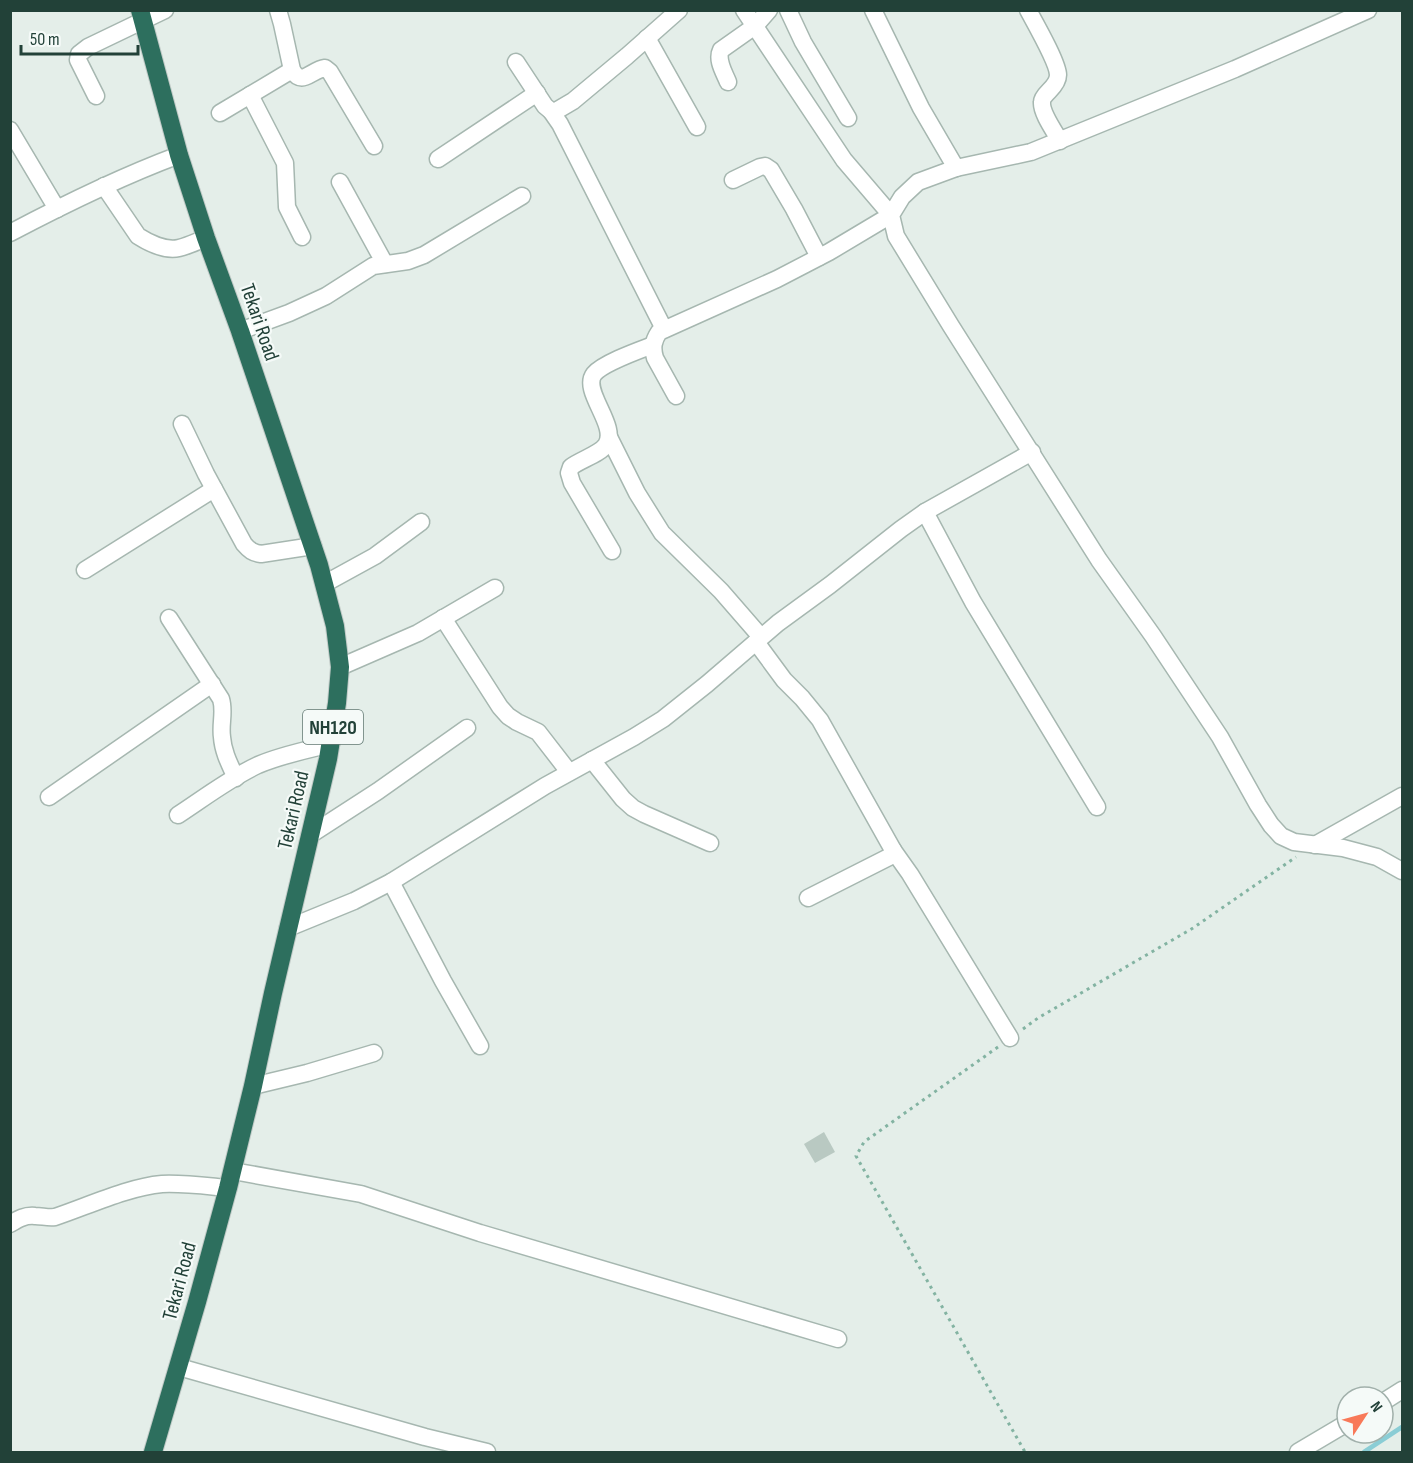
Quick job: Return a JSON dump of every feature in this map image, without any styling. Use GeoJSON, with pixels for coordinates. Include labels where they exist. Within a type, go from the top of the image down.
{"type":"FeatureCollection","features":[{"type":"Feature","properties":{"kind":"highway","name":"Tekari Road"},"geometry":{"type":"LineString","coordinates":[[141,16],[179,155],[313,546],[335,626],[340,667],[331,744],[253,1086],[179,1367],[153,1452]]}},
{"type":"Feature","properties":{"kind":"street"},"geometry":{"type":"LineString","coordinates":[[96,96],[78,60],[79,54],[141,16],[165,10]]}},
{"type":"Feature","properties":{"kind":"street"},"geometry":{"type":"LineString","coordinates":[[278,10],[294,75],[304,78],[325,68],[330,72],[374,146]]}},
{"type":"Feature","properties":{"kind":"street"},"geometry":{"type":"LineString","coordinates":[[550,111],[556,111],[573,101],[679,10]]}},
{"type":"Feature","properties":{"kind":"street"},"geometry":{"type":"LineString","coordinates":[[744,10],[844,160],[891,215],[896,236],[951,326],[1099,560],[1220,737],[1271,825],[1281,836],[1294,842],[1343,848],[1377,857],[1402,871]]}},
{"type":"Feature","properties":{"kind":"street"},"geometry":{"type":"LineString","coordinates":[[728,82],[720,60],[721,50],[755,26],[769,10]]}},
{"type":"Feature","properties":{"kind":"street"},"geometry":{"type":"LineString","coordinates":[[788,10],[803,42],[848,118]]}},
{"type":"Feature","properties":{"kind":"street"},"geometry":{"type":"LineString","coordinates":[[873,10],[921,108],[956,168]]}},
{"type":"Feature","properties":{"kind":"street"},"geometry":{"type":"LineString","coordinates":[[1028,10],[1055,63],[1058,74],[1057,82],[1042,101],[1047,119],[1060,141]]}},
{"type":"Feature","properties":{"kind":"street"},"geometry":{"type":"LineString","coordinates":[[676,396],[655,358],[653,345],[659,332],[732,300],[819,257],[891,215],[902,197],[918,182],[956,168],[1030,152],[1060,141],[1224,74],[1368,10]]}},
{"type":"Feature","properties":{"kind":"street"},"geometry":{"type":"LineString","coordinates":[[647,38],[697,127]]}},
{"type":"Feature","properties":{"kind":"street"},"geometry":{"type":"LineString","coordinates":[[516,62],[560,124],[663,329]]}},
{"type":"Feature","properties":{"kind":"street"},"geometry":{"type":"LineString","coordinates":[[220,113],[292,70]]}},
{"type":"Feature","properties":{"kind":"street"},"geometry":{"type":"LineString","coordinates":[[438,159],[537,93]]}},
{"type":"Feature","properties":{"kind":"street"},"geometry":{"type":"LineString","coordinates":[[250,95],[285,163],[287,207],[302,237]]}},
{"type":"Feature","properties":{"kind":"street"},"geometry":{"type":"LineString","coordinates":[[10,130],[57,209]]}},
{"type":"Feature","properties":{"kind":"street"},"geometry":{"type":"LineString","coordinates":[[10,233],[138,170],[179,155]]}},
{"type":"Feature","properties":{"kind":"street"},"geometry":{"type":"LineString","coordinates":[[733,180],[760,167],[765,166],[771,170],[819,257]]}},
{"type":"Feature","properties":{"kind":"street"},"geometry":{"type":"LineString","coordinates":[[340,182],[385,264]]}},
{"type":"Feature","properties":{"kind":"street"},"geometry":{"type":"LineString","coordinates":[[104,186],[138,236],[144,240],[172,249],[206,238]]}},
{"type":"Feature","properties":{"kind":"street"},"geometry":{"type":"LineString","coordinates":[[240,331],[326,296],[373,266],[408,261],[424,255],[522,196]]}},
{"type":"Feature","properties":{"kind":"street"},"geometry":{"type":"LineString","coordinates":[[653,345],[627,354],[594,374],[592,380],[592,388],[609,437],[637,493],[662,533],[721,591],[758,640],[784,680],[820,720],[893,850],[1010,1038]]}},
{"type":"Feature","properties":{"kind":"street"},"geometry":{"type":"LineString","coordinates":[[182,424],[244,544],[255,553],[261,554],[313,546]]}},
{"type":"Feature","properties":{"kind":"street"},"geometry":{"type":"LineString","coordinates":[[609,437],[607,444],[601,450],[578,461],[571,467],[569,473],[572,483],[612,551]]}},
{"type":"Feature","properties":{"kind":"street"},"geometry":{"type":"LineString","coordinates":[[288,928],[354,901],[392,882],[569,772],[663,719],[778,623],[901,529],[925,512],[1032,452]]}},
{"type":"Feature","properties":{"kind":"street"},"geometry":{"type":"LineString","coordinates":[[85,570],[214,489]]}},
{"type":"Feature","properties":{"kind":"street"},"geometry":{"type":"LineString","coordinates":[[925,512],[973,602],[1097,807]]}},
{"type":"Feature","properties":{"kind":"street"},"geometry":{"type":"LineString","coordinates":[[324,584],[375,556],[421,522]]}},
{"type":"Feature","properties":{"kind":"street"},"geometry":{"type":"LineString","coordinates":[[340,667],[418,633],[495,588]]}},
{"type":"Feature","properties":{"kind":"street"},"geometry":{"type":"LineString","coordinates":[[169,618],[221,699],[222,738],[225,753],[236,778]]}},
{"type":"Feature","properties":{"kind":"street"},"geometry":{"type":"LineString","coordinates":[[443,618],[500,707],[517,722],[538,732],[569,772]]}},
{"type":"Feature","properties":{"kind":"street"},"geometry":{"type":"LineString","coordinates":[[49,797],[212,684]]}},
{"type":"Feature","properties":{"kind":"street"},"geometry":{"type":"LineString","coordinates":[[310,836],[467,728]]}},
{"type":"Feature","properties":{"kind":"street"},"geometry":{"type":"LineString","coordinates":[[178,815],[258,765],[331,744]]}},
{"type":"Feature","properties":{"kind":"street"},"geometry":{"type":"LineString","coordinates":[[592,760],[633,808],[710,843]]}},
{"type":"Feature","properties":{"kind":"street"},"geometry":{"type":"LineString","coordinates":[[1315,844],[1402,796]]}},
{"type":"Feature","properties":{"kind":"street"},"geometry":{"type":"LineString","coordinates":[[808,898],[889,857],[893,850]]}},
{"type":"Feature","properties":{"kind":"street"},"geometry":{"type":"LineString","coordinates":[[392,882],[443,981],[480,1046]]}},
{"type":"Feature","properties":{"kind":"street"},"geometry":{"type":"LineString","coordinates":[[253,1086],[374,1053]]}},
{"type":"Feature","properties":{"kind":"street"},"geometry":{"type":"LineString","coordinates":[[10,1224],[22,1217],[33,1215],[55,1217],[142,1187],[162,1184],[230,1179],[361,1194],[480,1233],[838,1339]]}},
{"type":"Feature","properties":{"kind":"street"},"geometry":{"type":"LineString","coordinates":[[179,1367],[425,1437],[487,1452]]}},
{"type":"Feature","properties":{"kind":"street"},"geometry":{"type":"LineString","coordinates":[[1298,1452],[1335,1430]]}},
{"type":"Feature","properties":{"kind":"path"},"geometry":{"type":"LineString","coordinates":[[1025,1452],[856,1156],[864,1142],[1038,1018],[1193,928],[1315,844]]}},
{"type":"Feature","properties":{"kind":"building"},"geometry":{"type":"Polygon","coordinates":[[[824,1132],[835,1152],[815,1163],[804,1144],[824,1132]]]}},
{"type":"Feature","properties":{"kind":"waterway"},"geometry":{"type":"LineString","coordinates":[[1364,1452],[1402,1427]]}}]}
